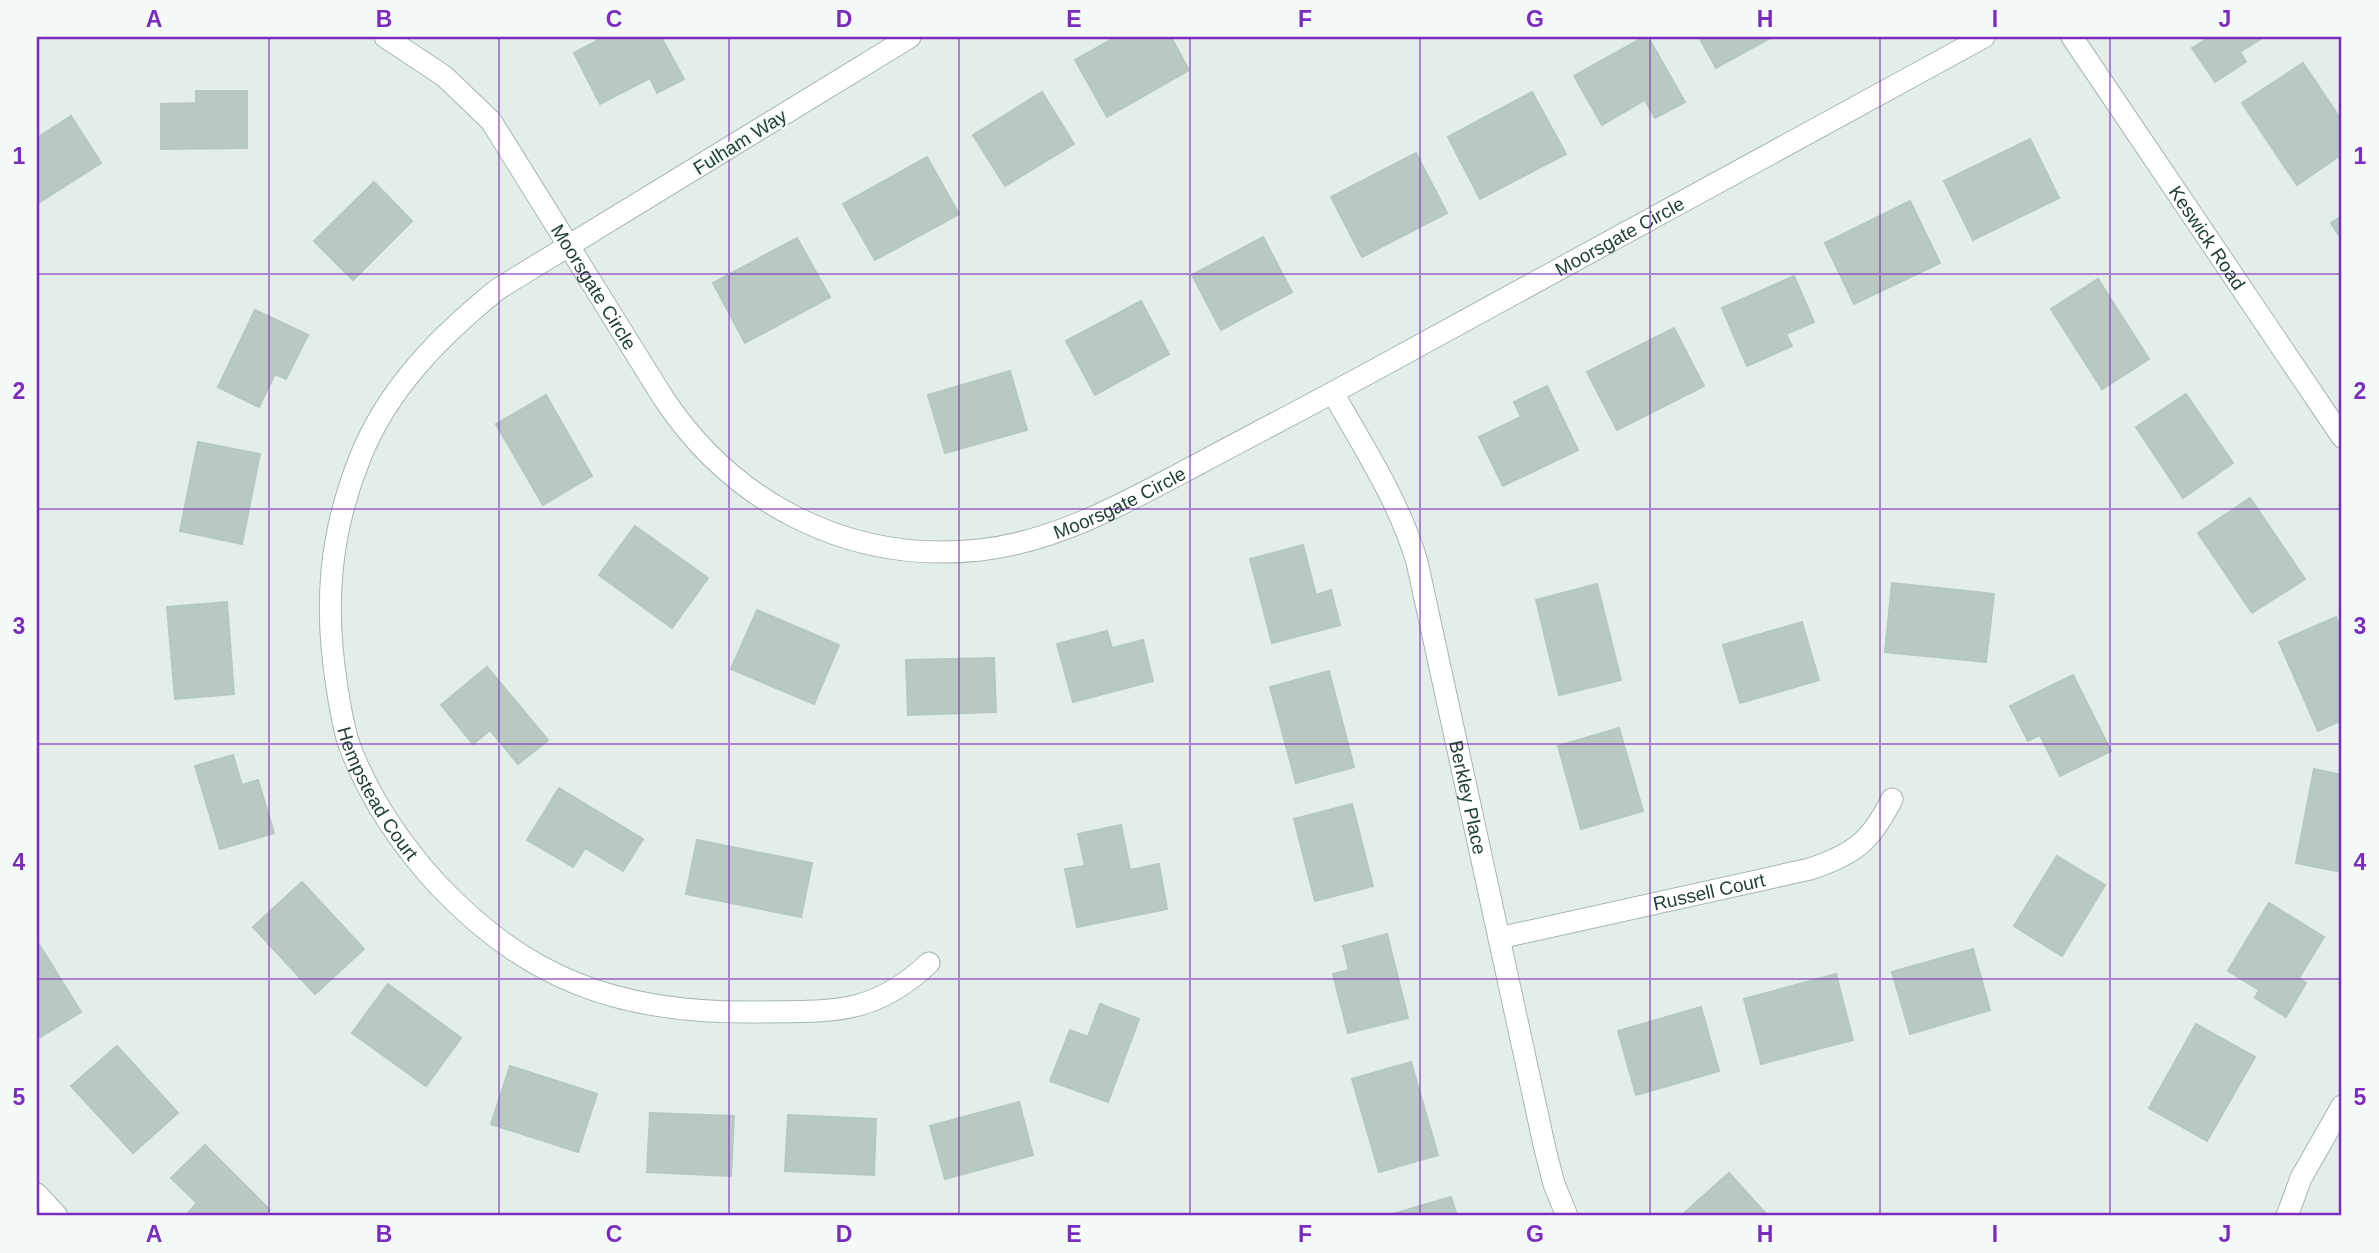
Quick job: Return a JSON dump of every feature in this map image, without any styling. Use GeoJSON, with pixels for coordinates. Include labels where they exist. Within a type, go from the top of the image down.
{"type":"FeatureCollection","features":[{"type":"Feature","properties":{"kind":"street","name":"Moorsgate Circle"},"geometry":{"type":"LineString","coordinates":[[385,37],[444,76],[491,121],[664,399],[695,441],[743,484],[815,528],[881,547],[913,552],[960,552],[999,547],[1051,534],[1083,522],[1333,393],[1984,37]]}},
{"type":"Feature","properties":{"kind":"street","name":"Fulham Way"},"geometry":{"type":"LineString","coordinates":[[570,246],[911,37]]}},
{"type":"Feature","properties":{"kind":"street","name":"Keswick Road"},"geometry":{"type":"LineString","coordinates":[[2072,37],[2342,437]]}},
{"type":"Feature","properties":{"kind":"street","name":"Hempstead Court"},"geometry":{"type":"LineString","coordinates":[[570,246],[498,289],[460,320],[400,387],[360,456],[337,531],[328,601],[341,714],[350,746],[365,782],[400,841],[480,926],[545,970],[612,996],[673,1008],[731,1012],[842,1009],[862,1006],[890,994],[929,963]]}},
{"type":"Feature","properties":{"kind":"street","name":"Berkley Place"},"geometry":{"type":"LineString","coordinates":[[1333,393],[1386,486],[1410,536],[1545,1149],[1554,1184],[1567,1216]]}},
{"type":"Feature","properties":{"kind":"street","name":"Russell Court"},"geometry":{"type":"LineString","coordinates":[[1499,938],[1830,862],[1868,839],[1892,799]]}},
{"type":"Feature","properties":{"kind":"street"},"geometry":{"type":"LineString","coordinates":[[2287,1216],[2301,1178],[2342,1106]]}},
{"type":"Feature","properties":{"kind":"street"},"geometry":{"type":"LineString","coordinates":[[37,1194],[57,1216]]}},
{"type":"Feature","properties":{"kind":"building"},"geometry":{"type":"Polygon","coordinates":[[[595,37],[661,37],[684,79],[657,93],[650,78],[600,104],[574,53],[597,41],[595,37]]]}},
{"type":"Feature","properties":{"kind":"building"},"geometry":{"type":"Polygon","coordinates":[[[1116,37],[1171,37],[1189,70],[1107,117],[1075,60],[1116,37]]]}},
{"type":"Feature","properties":{"kind":"building"},"geometry":{"type":"Polygon","coordinates":[[[1648,37],[1685,102],[1655,118],[1645,100],[1602,125],[1574,76],[1648,37]]]}},
{"type":"Feature","properties":{"kind":"building"},"geometry":{"type":"Polygon","coordinates":[[[1699,37],[1772,37],[1716,68],[1699,37]]]}},
{"type":"Feature","properties":{"kind":"building"},"geometry":{"type":"Polygon","coordinates":[[[2203,37],[2264,37],[2240,52],[2246,62],[2215,82],[2192,48],[2205,40],[2203,37]]]}},
{"type":"Feature","properties":{"kind":"building"},"geometry":{"type":"Polygon","coordinates":[[[2303,63],[2342,121],[2342,154],[2297,185],[2242,103],[2303,63]]]}},
{"type":"Feature","properties":{"kind":"building"},"geometry":{"type":"Polygon","coordinates":[[[196,91],[247,91],[247,148],[161,149],[161,104],[196,103],[196,91]]]}},
{"type":"Feature","properties":{"kind":"building"},"geometry":{"type":"Polygon","coordinates":[[[1042,92],[1074,144],[1005,186],[973,135],[1042,92]]]}},
{"type":"Feature","properties":{"kind":"building"},"geometry":{"type":"Polygon","coordinates":[[[1532,92],[1566,154],[1480,199],[1448,137],[1532,92]]]}},
{"type":"Feature","properties":{"kind":"building"},"geometry":{"type":"Polygon","coordinates":[[[71,116],[101,163],[37,204],[37,138],[71,116]]]}},
{"type":"Feature","properties":{"kind":"building"},"geometry":{"type":"Polygon","coordinates":[[[2030,139],[2059,198],[1973,240],[1944,181],[2030,139]]]}},
{"type":"Feature","properties":{"kind":"building"},"geometry":{"type":"Polygon","coordinates":[[[1416,153],[1447,213],[1362,257],[1331,197],[1416,153]]]}},
{"type":"Feature","properties":{"kind":"building"},"geometry":{"type":"Polygon","coordinates":[[[927,157],[959,214],[875,260],[843,204],[927,157]]]}},
{"type":"Feature","properties":{"kind":"building"},"geometry":{"type":"Polygon","coordinates":[[[374,182],[412,221],[353,280],[314,241],[374,182]]]}},
{"type":"Feature","properties":{"kind":"building"},"geometry":{"type":"Polygon","coordinates":[[[1910,201],[1940,263],[1854,304],[1825,243],[1910,201]]]}},
{"type":"Feature","properties":{"kind":"building"},"geometry":{"type":"Polygon","coordinates":[[[2342,216],[2342,240],[2331,223],[2342,216]]]}},
{"type":"Feature","properties":{"kind":"building"},"geometry":{"type":"Polygon","coordinates":[[[1263,237],[1292,292],[1221,330],[1192,275],[1263,237]]]}},
{"type":"Feature","properties":{"kind":"building"},"geometry":{"type":"Polygon","coordinates":[[[797,238],[830,297],[745,343],[713,283],[797,238]]]}},
{"type":"Feature","properties":{"kind":"building"},"geometry":{"type":"Polygon","coordinates":[[[1794,276],[1814,322],[1786,334],[1792,346],[1747,366],[1722,308],[1794,276]]]}},
{"type":"Feature","properties":{"kind":"building"},"geometry":{"type":"Polygon","coordinates":[[[2098,279],[2149,359],[2102,389],[2051,309],[2098,279]]]}},
{"type":"Feature","properties":{"kind":"building"},"geometry":{"type":"Polygon","coordinates":[[[1141,301],[1169,354],[1095,395],[1066,341],[1141,301]]]}},
{"type":"Feature","properties":{"kind":"building"},"geometry":{"type":"Polygon","coordinates":[[[255,310],[308,335],[286,379],[275,374],[259,407],[218,387],[255,310]]]}},
{"type":"Feature","properties":{"kind":"building"},"geometry":{"type":"Polygon","coordinates":[[[1674,328],[1704,386],[1617,430],[1587,372],[1674,328]]]}},
{"type":"Feature","properties":{"kind":"building"},"geometry":{"type":"Polygon","coordinates":[[[1010,371],[1027,430],[945,453],[928,395],[1010,371]]]}},
{"type":"Feature","properties":{"kind":"building"},"geometry":{"type":"Polygon","coordinates":[[[1547,386],[1578,450],[1503,486],[1479,437],[1521,417],[1514,402],[1547,386]]]}},
{"type":"Feature","properties":{"kind":"building"},"geometry":{"type":"Polygon","coordinates":[[[2186,394],[2233,463],[2183,498],[2136,427],[2186,394]]]}},
{"type":"Feature","properties":{"kind":"building"},"geometry":{"type":"Polygon","coordinates":[[[546,395],[592,476],[543,505],[496,424],[546,395]]]}},
{"type":"Feature","properties":{"kind":"building"},"geometry":{"type":"Polygon","coordinates":[[[198,442],[260,454],[242,544],[180,531],[198,442]]]}},
{"type":"Feature","properties":{"kind":"building"},"geometry":{"type":"Polygon","coordinates":[[[2250,498],[2305,579],[2252,613],[2198,533],[2250,498]]]}},
{"type":"Feature","properties":{"kind":"building"},"geometry":{"type":"Polygon","coordinates":[[[635,526],[708,578],[672,628],[599,575],[635,526]]]}},
{"type":"Feature","properties":{"kind":"building"},"geometry":{"type":"Polygon","coordinates":[[[1303,545],[1316,595],[1331,590],[1340,625],[1272,643],[1250,559],[1303,545]]]}},
{"type":"Feature","properties":{"kind":"building"},"geometry":{"type":"Polygon","coordinates":[[[1892,583],[1994,594],[1986,662],[1885,652],[1892,583]]]}},
{"type":"Feature","properties":{"kind":"building"},"geometry":{"type":"Polygon","coordinates":[[[1597,584],[1621,680],[1559,695],[1536,600],[1597,584]]]}},
{"type":"Feature","properties":{"kind":"building"},"geometry":{"type":"Polygon","coordinates":[[[227,602],[234,694],[175,699],[167,607],[227,602]]]}},
{"type":"Feature","properties":{"kind":"building"},"geometry":{"type":"Polygon","coordinates":[[[757,610],[839,645],[814,704],[731,669],[757,610]]]}},
{"type":"Feature","properties":{"kind":"building"},"geometry":{"type":"Polygon","coordinates":[[[2336,617],[2342,632],[2342,720],[2318,731],[2279,642],[2336,617]]]}},
{"type":"Feature","properties":{"kind":"building"},"geometry":{"type":"Polygon","coordinates":[[[1802,622],[1819,680],[1740,703],[1723,645],[1802,622]]]}},
{"type":"Feature","properties":{"kind":"building"},"geometry":{"type":"Polygon","coordinates":[[[1107,631],[1112,648],[1143,640],[1153,681],[1073,702],[1057,644],[1107,631]]]}},
{"type":"Feature","properties":{"kind":"building"},"geometry":{"type":"Polygon","coordinates":[[[994,658],[996,712],[908,715],[906,660],[994,658]]]}},
{"type":"Feature","properties":{"kind":"building"},"geometry":{"type":"Polygon","coordinates":[[[487,667],[548,740],[518,764],[490,730],[473,744],[441,705],[487,667]]]}},
{"type":"Feature","properties":{"kind":"building"},"geometry":{"type":"Polygon","coordinates":[[[1329,671],[1354,767],[1296,783],[1270,687],[1329,671]]]}},
{"type":"Feature","properties":{"kind":"building"},"geometry":{"type":"Polygon","coordinates":[[[2073,675],[2111,751],[2060,776],[2040,735],[2028,741],[2010,706],[2073,675]]]}},
{"type":"Feature","properties":{"kind":"building"},"geometry":{"type":"Polygon","coordinates":[[[1619,728],[1643,811],[1581,829],[1558,746],[1619,728]]]}},
{"type":"Feature","properties":{"kind":"building"},"geometry":{"type":"Polygon","coordinates":[[[233,755],[242,785],[258,780],[274,833],[220,849],[195,766],[233,755]]]}},
{"type":"Feature","properties":{"kind":"building"},"geometry":{"type":"Polygon","coordinates":[[[2314,769],[2342,775],[2342,872],[2296,863],[2314,769]]]}},
{"type":"Feature","properties":{"kind":"building"},"geometry":{"type":"Polygon","coordinates":[[[559,788],[643,839],[623,871],[585,848],[573,867],[527,840],[559,788]]]}},
{"type":"Feature","properties":{"kind":"building"},"geometry":{"type":"Polygon","coordinates":[[[1352,804],[1373,886],[1315,901],[1294,819],[1352,804]]]}},
{"type":"Feature","properties":{"kind":"building"},"geometry":{"type":"Polygon","coordinates":[[[1121,825],[1130,870],[1159,864],[1167,909],[1077,927],[1065,869],[1085,866],[1078,834],[1121,825]]]}},
{"type":"Feature","properties":{"kind":"building"},"geometry":{"type":"Polygon","coordinates":[[[697,840],[812,863],[801,917],[686,894],[697,840]]]}},
{"type":"Feature","properties":{"kind":"building"},"geometry":{"type":"Polygon","coordinates":[[[2057,856],[2105,885],[2062,956],[2014,926],[2057,856]]]}},
{"type":"Feature","properties":{"kind":"building"},"geometry":{"type":"Polygon","coordinates":[[[302,882],[364,949],[315,994],[253,927],[302,882]]]}},
{"type":"Feature","properties":{"kind":"building"},"geometry":{"type":"Polygon","coordinates":[[[2269,903],[2324,937],[2299,978],[2306,983],[2286,1017],[2255,998],[2259,990],[2228,971],[2269,903]]]}},
{"type":"Feature","properties":{"kind":"building"},"geometry":{"type":"Polygon","coordinates":[[[1387,934],[1408,1018],[1348,1033],[1333,974],[1349,970],[1343,946],[1387,934]]]}},
{"type":"Feature","properties":{"kind":"building"},"geometry":{"type":"Polygon","coordinates":[[[37,941],[81,1012],[37,1039],[37,941]]]}},
{"type":"Feature","properties":{"kind":"building"},"geometry":{"type":"Polygon","coordinates":[[[1973,949],[1990,1010],[1910,1034],[1892,972],[1973,949]]]}},
{"type":"Feature","properties":{"kind":"building"},"geometry":{"type":"Polygon","coordinates":[[[1836,974],[1853,1040],[1761,1064],[1744,999],[1836,974]]]}},
{"type":"Feature","properties":{"kind":"building"},"geometry":{"type":"Polygon","coordinates":[[[388,984],[461,1038],[426,1086],[352,1033],[388,984]]]}},
{"type":"Feature","properties":{"kind":"building"},"geometry":{"type":"Polygon","coordinates":[[[1100,1004],[1139,1019],[1108,1102],[1050,1081],[1070,1030],[1088,1037],[1100,1004]]]}},
{"type":"Feature","properties":{"kind":"building"},"geometry":{"type":"Polygon","coordinates":[[[1701,1007],[1719,1071],[1636,1095],[1618,1031],[1701,1007]]]}},
{"type":"Feature","properties":{"kind":"building"},"geometry":{"type":"Polygon","coordinates":[[[2196,1024],[2255,1057],[2207,1141],[2149,1108],[2196,1024]]]}},
{"type":"Feature","properties":{"kind":"building"},"geometry":{"type":"Polygon","coordinates":[[[117,1046],[178,1113],[133,1153],[71,1086],[117,1046]]]}},
{"type":"Feature","properties":{"kind":"building"},"geometry":{"type":"Polygon","coordinates":[[[1411,1062],[1438,1155],[1379,1172],[1352,1079],[1411,1062]]]}},
{"type":"Feature","properties":{"kind":"building"},"geometry":{"type":"Polygon","coordinates":[[[510,1066],[597,1094],[578,1152],[491,1124],[510,1066]]]}},
{"type":"Feature","properties":{"kind":"building"},"geometry":{"type":"Polygon","coordinates":[[[1019,1102],[1033,1155],[945,1179],[930,1126],[1019,1102]]]}},
{"type":"Feature","properties":{"kind":"building"},"geometry":{"type":"Polygon","coordinates":[[[650,1113],[734,1116],[731,1176],[647,1172],[650,1113]]]}},
{"type":"Feature","properties":{"kind":"building"},"geometry":{"type":"Polygon","coordinates":[[[788,1115],[876,1119],[874,1175],[785,1171],[788,1115]]]}},
{"type":"Feature","properties":{"kind":"building"},"geometry":{"type":"Polygon","coordinates":[[[205,1145],[270,1210],[264,1216],[187,1214],[197,1203],[171,1178],[205,1145]]]}},
{"type":"Feature","properties":{"kind":"building"},"geometry":{"type":"Polygon","coordinates":[[[1729,1173],[1768,1216],[1683,1214],[1729,1173]]]}},
{"type":"Feature","properties":{"kind":"building"},"geometry":{"type":"Polygon","coordinates":[[[1451,1197],[1457,1216],[1389,1216],[1389,1215],[1451,1197]]]}}]}
